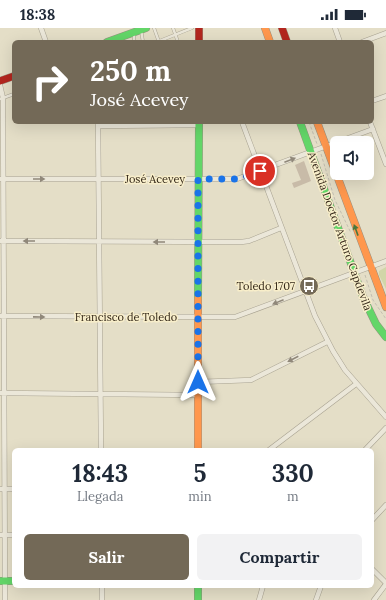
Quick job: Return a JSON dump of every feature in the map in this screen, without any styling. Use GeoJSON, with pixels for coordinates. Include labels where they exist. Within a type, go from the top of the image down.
{"type":"FeatureCollection","features":[{"type":"Feature","properties":{"kind":"main road"},"geometry":{"type":"LineString","coordinates":[[199,28],[199,40]]}},
{"type":"Feature","properties":{"kind":"main road"},"geometry":{"type":"LineString","coordinates":[[265,28],[269,40]]}},
{"type":"Feature","properties":{"kind":"main road"},"geometry":{"type":"LineString","coordinates":[[282,28],[286,40]]}},
{"type":"Feature","properties":{"kind":"main road"},"geometry":{"type":"LineString","coordinates":[[112,40],[140,30]]}},
{"type":"Feature","properties":{"kind":"main road"},"geometry":{"type":"LineString","coordinates":[[0,82],[12,77]]}},
{"type":"Feature","properties":{"kind":"main road"},"geometry":{"type":"LineString","coordinates":[[198,124],[198,448]]}},
{"type":"Feature","properties":{"kind":"main road","name":"Avenida Doctor Arturo Capdevila"},"geometry":{"type":"LineString","coordinates":[[301,124],[369,312],[386,337]]}},
{"type":"Feature","properties":{"kind":"main road","name":"Avenida Doctor Arturo Capdevila"},"geometry":{"type":"LineString","coordinates":[[317,124],[322,148],[366,268],[386,307]]}},
{"type":"Feature","properties":{"kind":"main road"},"geometry":{"type":"LineString","coordinates":[[198,588],[198,600]]}},
{"type":"Feature","properties":{"kind":"street"},"geometry":{"type":"LineString","coordinates":[[41,28],[45,40]]}},
{"type":"Feature","properties":{"kind":"street"},"geometry":{"type":"LineString","coordinates":[[335,28],[339,40]]}},
{"type":"Feature","properties":{"kind":"street"},"geometry":{"type":"LineString","coordinates":[[367,40],[386,33]]}},
{"type":"Feature","properties":{"kind":"street"},"geometry":{"type":"LineString","coordinates":[[0,85],[2,98],[2,393],[3,488],[6,535],[3,581],[5,600]]}},
{"type":"Feature","properties":{"kind":"street"},"geometry":{"type":"LineString","coordinates":[[374,100],[386,96]]}},
{"type":"Feature","properties":{"kind":"street"},"geometry":{"type":"LineString","coordinates":[[98,124],[101,448]]}},
{"type":"Feature","properties":{"kind":"street"},"geometry":{"type":"LineString","coordinates":[[243,124],[304,292],[328,342],[356,384],[386,417]]}},
{"type":"Feature","properties":{"kind":"street"},"geometry":{"type":"LineString","coordinates":[[371,124],[384,152],[386,164]]}},
{"type":"Feature","properties":{"kind":"street","name":"José Acevey"},"geometry":{"type":"LineString","coordinates":[[2,179],[237,179],[373,129]]}},
{"type":"Feature","properties":{"kind":"street"},"geometry":{"type":"LineString","coordinates":[[2,241],[246,242],[281,228]]}},
{"type":"Feature","properties":{"kind":"street","name":"Francisco de Toledo"},"geometry":{"type":"LineString","coordinates":[[2,316],[243,316],[386,261]]}},
{"type":"Feature","properties":{"kind":"street"},"geometry":{"type":"LineString","coordinates":[[198,382],[251,380],[328,342]]}},
{"type":"Feature","properties":{"kind":"street"},"geometry":{"type":"LineString","coordinates":[[272,448],[356,384]]}},
{"type":"Feature","properties":{"kind":"street"},"geometry":{"type":"LineString","coordinates":[[2,393],[198,395]]}},
{"type":"Feature","properties":{"kind":"street"},"geometry":{"type":"LineString","coordinates":[[367,448],[386,428]]}},
{"type":"Feature","properties":{"kind":"street"},"geometry":{"type":"LineString","coordinates":[[374,518],[386,505]]}},
{"type":"Feature","properties":{"kind":"street"},"geometry":{"type":"LineString","coordinates":[[0,535],[12,535]]}},
{"type":"Feature","properties":{"kind":"street"},"geometry":{"type":"LineString","coordinates":[[374,571],[386,584],[374,600]]}},
{"type":"Feature","properties":{"kind":"street"},"geometry":{"type":"LineString","coordinates":[[102,588],[102,600]]}},
{"type":"Feature","properties":{"kind":"street"},"geometry":{"type":"LineString","coordinates":[[259,600],[262,588]]}},
{"type":"Feature","properties":{"kind":"street"},"geometry":{"type":"LineString","coordinates":[[316,600],[320,588]]}},
{"type":"Feature","properties":{"kind":"lane"},"geometry":{"type":"LineString","coordinates":[[154,28],[157,40]]}},
{"type":"Feature","properties":{"kind":"lane"},"geometry":{"type":"LineString","coordinates":[[173,28],[177,40]]}},
{"type":"Feature","properties":{"kind":"lane"},"geometry":{"type":"LineString","coordinates":[[163,40],[192,28]]}},
{"type":"Feature","properties":{"kind":"lane"},"geometry":{"type":"LineString","coordinates":[[135,40],[140,30]]}},
{"type":"Feature","properties":{"kind":"lane"},"geometry":{"type":"LineString","coordinates":[[140,30],[142,40]]}},
{"type":"Feature","properties":{"kind":"lane"},"geometry":{"type":"LineString","coordinates":[[2,98],[12,95]]}},
{"type":"Feature","properties":{"kind":"path"},"geometry":{"type":"LineString","coordinates":[[310,124],[322,148],[335,200],[347,228],[352,234]]}},
{"type":"Feature","properties":{"kind":"path"},"geometry":{"type":"LineString","coordinates":[[366,268],[373,300],[386,319]]}},
{"type":"Feature","properties":{"kind":"green space"},"geometry":{"type":"Polygon","coordinates":[[[386,267],[386,289],[379,275],[379,271],[386,267]]]}},
{"type":"Feature","properties":{"kind":"building"},"geometry":{"type":"Polygon","coordinates":[[[304,161],[311,181],[294,188],[292,183],[301,180],[295,165],[304,161]]]}},
{"type":"Feature","properties":{"kind":"traffic: fast"},"geometry":{"type":"LineString","coordinates":[[113,40],[146,28]]}},
{"type":"Feature","properties":{"kind":"traffic: fast"},"geometry":{"type":"LineString","coordinates":[[198,298],[199,124]]}},
{"type":"Feature","properties":{"kind":"traffic: fast"},"geometry":{"type":"LineString","coordinates":[[301,124],[363,297],[376,324],[386,337]]}},
{"type":"Feature","properties":{"kind":"traffic: fast"},"geometry":{"type":"LineString","coordinates":[[0,581],[12,581]]}},
{"type":"Feature","properties":{"kind":"traffic: fast"},"geometry":{"type":"LineString","coordinates":[[198,588],[198,600]]}},
{"type":"Feature","properties":{"kind":"traffic: slow"},"geometry":{"type":"LineString","coordinates":[[265,28],[269,40]]}},
{"type":"Feature","properties":{"kind":"traffic: slow"},"geometry":{"type":"LineString","coordinates":[[318,124],[386,307]]}},
{"type":"Feature","properties":{"kind":"traffic: slow"},"geometry":{"type":"LineString","coordinates":[[198,298],[198,448]]}},
{"type":"Feature","properties":{"kind":"traffic: jam"},"geometry":{"type":"LineString","coordinates":[[199,28],[199,40]]}},
{"type":"Feature","properties":{"kind":"traffic: jam"},"geometry":{"type":"LineString","coordinates":[[282,28],[286,40]]}},
{"type":"Feature","properties":{"kind":"traffic: jam"},"geometry":{"type":"LineString","coordinates":[[0,81],[12,77]]}},
{"type":"Feature","properties":{"kind":"place","name":"Toledo 1707"},"geometry":{"type":"Point","coordinates":[309,286]}},
{"type":"Feature","properties":{"kind":"route"},"geometry":{"type":"LineString","coordinates":[[198,382],[198,179],[237,179],[260,171]]}}]}
